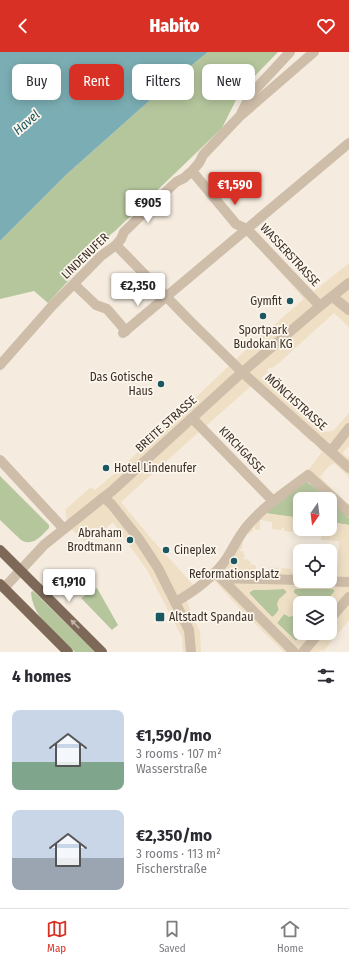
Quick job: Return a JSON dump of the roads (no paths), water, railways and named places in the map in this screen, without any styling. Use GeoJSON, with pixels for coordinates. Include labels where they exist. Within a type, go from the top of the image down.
{"type":"FeatureCollection","features":[{"type":"Feature","properties":{"kind":"main road"},"geometry":{"type":"LineString","coordinates":[[0,550],[102,652]]}},
{"type":"Feature","properties":{"kind":"main road"},"geometry":{"type":"LineString","coordinates":[[2,586],[68,652]]}},
{"type":"Feature","properties":{"kind":"street","name":"LINDENUFER"},"geometry":{"type":"LineString","coordinates":[[239,117],[251,94],[290,52]]}},
{"type":"Feature","properties":{"kind":"street","name":"LINDENUFER"},"geometry":{"type":"LineString","coordinates":[[0,365],[52,306],[101,256],[116,245],[124,232],[176,182],[184,178],[192,171],[199,163],[203,155],[239,117],[314,52]]}},
{"type":"Feature","properties":{"kind":"street"},"geometry":{"type":"LineString","coordinates":[[74,284],[96,305],[107,309],[125,332],[349,142]]}},
{"type":"Feature","properties":{"kind":"street","name":"WASSERSTRASSE"},"geometry":{"type":"LineString","coordinates":[[192,171],[236,224],[248,229],[320,306]]}},
{"type":"Feature","properties":{"kind":"street","name":"MÖNCHSTRASSE"},"geometry":{"type":"LineString","coordinates":[[116,245],[243,373],[349,468]]}},
{"type":"Feature","properties":{"kind":"street","name":"BREITE STRASSE"},"geometry":{"type":"LineString","coordinates":[[2,586],[21,570],[33,555],[112,491],[243,373],[320,306],[349,283]]}},
{"type":"Feature","properties":{"kind":"street"},"geometry":{"type":"LineString","coordinates":[[333,297],[349,310]]}},
{"type":"Feature","properties":{"kind":"street","name":"KIRCHGASSE"},"geometry":{"type":"LineString","coordinates":[[192,418],[273,501]]}},
{"type":"Feature","properties":{"kind":"street"},"geometry":{"type":"LineString","coordinates":[[331,451],[349,428]]}},
{"type":"Feature","properties":{"kind":"street"},"geometry":{"type":"LineString","coordinates":[[0,460],[64,529]]}},
{"type":"Feature","properties":{"kind":"street"},"geometry":{"type":"LineString","coordinates":[[175,602],[190,594],[218,575],[240,536],[248,525],[273,501],[308,475],[349,512]]}},
{"type":"Feature","properties":{"kind":"street"},"geometry":{"type":"LineString","coordinates":[[104,497],[139,539],[158,568],[189,630],[191,652]]}},
{"type":"Feature","properties":{"kind":"street"},"geometry":{"type":"LineString","coordinates":[[218,575],[293,580]]}},
{"type":"Feature","properties":{"kind":"street"},"geometry":{"type":"LineString","coordinates":[[218,575],[294,652]]}},
{"type":"Feature","properties":{"kind":"street"},"geometry":{"type":"LineString","coordinates":[[337,582],[349,582]]}},
{"type":"Feature","properties":{"kind":"street"},"geometry":{"type":"LineString","coordinates":[[337,611],[349,597]]}},
{"type":"Feature","properties":{"kind":"street"},"geometry":{"type":"LineString","coordinates":[[303,652],[312,640]]}},
{"type":"Feature","properties":{"kind":"water","name":"Havel"},"geometry":{"type":"Polygon","coordinates":[[[0,52],[208,52],[193,64],[132,64],[132,100],[150,100],[67,174],[0,241],[0,52]]]}},
{"type":"Feature","properties":{"kind":"place","name":"Gymfit"},"geometry":{"type":"Point","coordinates":[290,301]}},
{"type":"Feature","properties":{"kind":"place","name":"Sportpark Budokan KG"},"geometry":{"type":"Point","coordinates":[263,316]}},
{"type":"Feature","properties":{"kind":"place","name":"Das Gotische Haus"},"geometry":{"type":"Point","coordinates":[161,384]}},
{"type":"Feature","properties":{"kind":"place","name":"Hotel Lindenufer"},"geometry":{"type":"Point","coordinates":[106,468]}},
{"type":"Feature","properties":{"kind":"place","name":"Abraham Brodtmann"},"geometry":{"type":"Point","coordinates":[130,540]}},
{"type":"Feature","properties":{"kind":"place","name":"Cineplex"},"geometry":{"type":"Point","coordinates":[166,550]}},
{"type":"Feature","properties":{"kind":"place","name":"Reformationsplatz"},"geometry":{"type":"Point","coordinates":[234,561]}},
{"type":"Feature","properties":{"kind":"place","name":"Altstadt Spandau"},"geometry":{"type":"Point","coordinates":[160,617]}}]}
